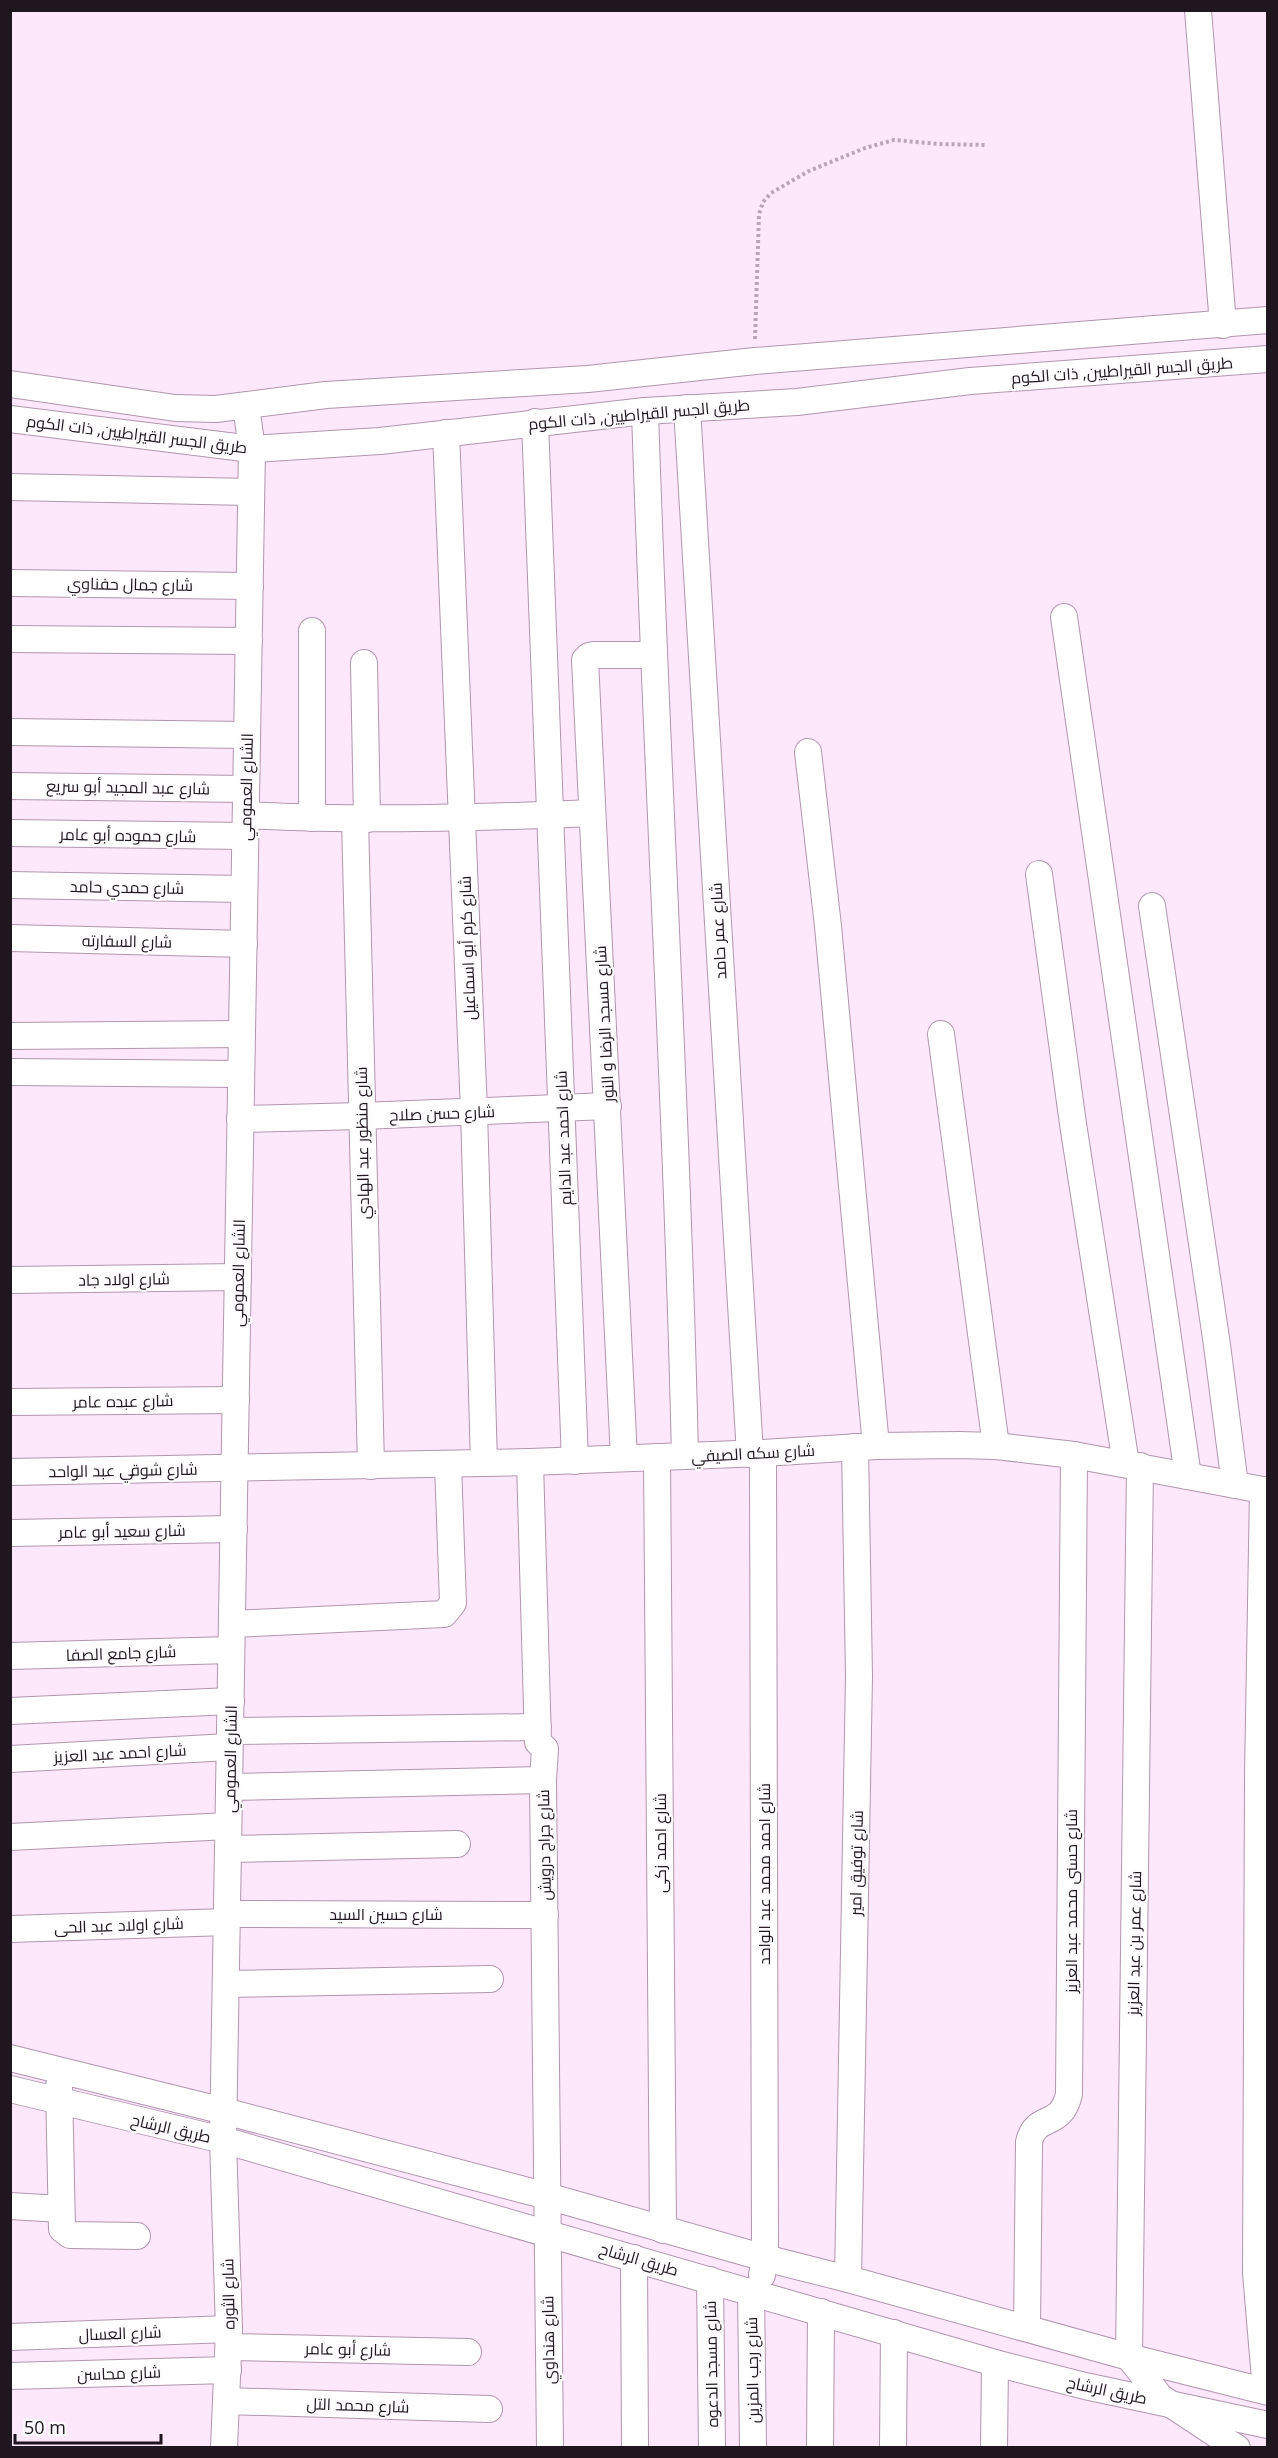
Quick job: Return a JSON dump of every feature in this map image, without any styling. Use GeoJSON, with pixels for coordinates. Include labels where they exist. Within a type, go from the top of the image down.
{"type":"FeatureCollection","features":[{"type":"Feature","properties":{"kind":"street"},"geometry":{"type":"LineString","coordinates":[[1198,10],[1224,325]]}},
{"type":"Feature","properties":{"kind":"street","name":"طريق الجسر القيراطيين, ذات الكوم"},"geometry":{"type":"LineString","coordinates":[[10,384],[175,408],[216,409],[302,397],[588,379],[755,361],[1268,320]]}},
{"type":"Feature","properties":{"kind":"street","name":"طريق الجسر القيراطيين, ذات الكوم"},"geometry":{"type":"LineString","coordinates":[[10,419],[252,449],[380,441],[645,411],[797,402],[970,381],[1268,359]]}},
{"type":"Feature","properties":{"kind":"street","name":"الشارع العمومي"},"geometry":{"type":"LineString","coordinates":[[223,2140],[252,449],[246,406]]}},
{"type":"Feature","properties":{"kind":"street","name":"شارع عمر حامد"},"geometry":{"type":"LineString","coordinates":[[687,408],[757,1454]]}},
{"type":"Feature","properties":{"kind":"street"},"geometry":{"type":"LineString","coordinates":[[645,411],[653,655],[680,1260],[685,1456]]}},
{"type":"Feature","properties":{"kind":"street","name":"شارع احمد عبد الدايم"},"geometry":{"type":"LineString","coordinates":[[535,422],[575,1461]]}},
{"type":"Feature","properties":{"kind":"street","name":"شارع كرم أبو اسماعيل"},"geometry":{"type":"LineString","coordinates":[[446,433],[474,1111],[484,1463]]}},
{"type":"Feature","properties":{"kind":"street"},"geometry":{"type":"LineString","coordinates":[[10,488],[251,492]]}},
{"type":"Feature","properties":{"kind":"street","name":"شارع جمال حفناوي"},"geometry":{"type":"LineString","coordinates":[[10,583],[250,586]]}},
{"type":"Feature","properties":{"kind":"street"},"geometry":{"type":"LineString","coordinates":[[1064,617],[1188,1476]]}},
{"type":"Feature","properties":{"kind":"street"},"geometry":{"type":"LineString","coordinates":[[312,631],[312,818]]}},
{"type":"Feature","properties":{"kind":"street"},"geometry":{"type":"LineString","coordinates":[[10,639],[249,641]]}},
{"type":"Feature","properties":{"kind":"street","name":"شارع مسجد الرضا و النور"},"geometry":{"type":"LineString","coordinates":[[624,1458],[585,660],[594,655],[653,655]]}},
{"type":"Feature","properties":{"kind":"street","name":"شارع منظور عبد الهادي"},"geometry":{"type":"LineString","coordinates":[[364,663],[361,819],[361,1116],[371,1466]]}},
{"type":"Feature","properties":{"kind":"street"},"geometry":{"type":"LineString","coordinates":[[10,732],[247,735]]}},
{"type":"Feature","properties":{"kind":"street","name":"شارع توفيق امير"},"geometry":{"type":"LineString","coordinates":[[808,752],[828,926],[865,1447],[848,2279]]}},
{"type":"Feature","properties":{"kind":"street","name":"شارع عبد المجيد أبو سريع"},"geometry":{"type":"LineString","coordinates":[[10,786],[246,789]]}},
{"type":"Feature","properties":{"kind":"street","name":"شارع حموده أبو عامر"},"geometry":{"type":"LineString","coordinates":[[10,833],[245,826],[312,818],[462,818],[592,813]]}},
{"type":"Feature","properties":{"kind":"street","name":"شارع عمر بن عبد العزيز"},"geometry":{"type":"LineString","coordinates":[[1039,874],[1073,1124],[1133,1465],[1129,2357]]}},
{"type":"Feature","properties":{"kind":"street","name":"شارع حمدي حامد"},"geometry":{"type":"LineString","coordinates":[[10,885],[244,889]]}},
{"type":"Feature","properties":{"kind":"street"},"geometry":{"type":"LineString","coordinates":[[1152,906],[1217,1345],[1235,1485]]}},
{"type":"Feature","properties":{"kind":"street","name":"شارع السفارته"},"geometry":{"type":"LineString","coordinates":[[10,938],[243,944]]}},
{"type":"Feature","properties":{"kind":"street"},"geometry":{"type":"LineString","coordinates":[[10,1036],[242,1034]]}},
{"type":"Feature","properties":{"kind":"street"},"geometry":{"type":"LineString","coordinates":[[941,1034],[996,1446]]}},
{"type":"Feature","properties":{"kind":"street"},"geometry":{"type":"LineString","coordinates":[[10,1072],[241,1074]]}},
{"type":"Feature","properties":{"kind":"street","name":"شارع حسن صلاح"},"geometry":{"type":"LineString","coordinates":[[240,1119],[608,1106]]}},
{"type":"Feature","properties":{"kind":"street","name":"شارع اولاد جاد"},"geometry":{"type":"LineString","coordinates":[[10,1280],[238,1277]]}},
{"type":"Feature","properties":{"kind":"street","name":"شارع عبده عامر"},"geometry":{"type":"LineString","coordinates":[[10,1402],[236,1400]]}},
{"type":"Feature","properties":{"kind":"street","name":"شارع سكه الصيفي"},"geometry":{"type":"LineString","coordinates":[[235,1467],[575,1461],[865,1447],[996,1446],[1074,1455],[1265,1490]]}},
{"type":"Feature","properties":{"kind":"street","name":"شارع احمد محمد عبد الواحد"},"geometry":{"type":"LineString","coordinates":[[755,2293],[765,2258],[757,1454]]}},
{"type":"Feature","properties":{"kind":"street","name":"شارع حسنى محمد عبد العزيز"},"geometry":{"type":"LineString","coordinates":[[1027,2328],[1029,2142],[1036,2126],[1055,2119],[1062,2112],[1069,2094],[1074,1455]]}},
{"type":"Feature","properties":{"kind":"street","name":"شارع احمد زكى"},"geometry":{"type":"LineString","coordinates":[[657,1456],[663,2230]]}},
{"type":"Feature","properties":{"kind":"street","name":"شارع جراج درويش"},"geometry":{"type":"LineString","coordinates":[[530,1462],[537,1727],[538,1742],[545,1749],[543,1780],[546,2232]]}},
{"type":"Feature","properties":{"kind":"street"},"geometry":{"type":"LineString","coordinates":[[232,1624],[448,1612],[453,1604],[448,1464]]}},
{"type":"Feature","properties":{"kind":"street","name":"شارع شوقي عبد الواحد"},"geometry":{"type":"LineString","coordinates":[[10,1472],[235,1467]]}},
{"type":"Feature","properties":{"kind":"street"},"geometry":{"type":"LineString","coordinates":[[1265,1490],[1258,1787],[1256,2273],[1267,2391]]}},
{"type":"Feature","properties":{"kind":"street","name":"شارع سعيد أبو عامر"},"geometry":{"type":"LineString","coordinates":[[10,1533],[234,1529]]}},
{"type":"Feature","properties":{"kind":"street","name":"شارع جامع الصفا"},"geometry":{"type":"LineString","coordinates":[[10,1656],[231,1650]]}},
{"type":"Feature","properties":{"kind":"street"},"geometry":{"type":"LineString","coordinates":[[10,1711],[231,1701]]}},
{"type":"Feature","properties":{"kind":"street","name":"شارع احمد عبد العزيز"},"geometry":{"type":"LineString","coordinates":[[10,1759],[230,1739],[537,1727]]}},
{"type":"Feature","properties":{"kind":"street"},"geometry":{"type":"LineString","coordinates":[[229,1787],[543,1780]]}},
{"type":"Feature","properties":{"kind":"street"},"geometry":{"type":"LineString","coordinates":[[10,1837],[228,1838],[457,1844]]}},
{"type":"Feature","properties":{"kind":"street","name":"شارع حسين السيد"},"geometry":{"type":"LineString","coordinates":[[227,1918],[545,1915]]}},
{"type":"Feature","properties":{"kind":"street","name":"شارع اولاد عبد الحى"},"geometry":{"type":"LineString","coordinates":[[10,1929],[227,1918]]}},
{"type":"Feature","properties":{"kind":"street"},"geometry":{"type":"LineString","coordinates":[[226,1984],[490,1979]]}},
{"type":"Feature","properties":{"kind":"street","name":"طريق الرشاح"},"geometry":{"type":"LineString","coordinates":[[10,2058],[224,2111],[547,2196],[663,2230],[1129,2357],[1267,2391]]}},
{"type":"Feature","properties":{"kind":"street"},"geometry":{"type":"LineString","coordinates":[[59,2071],[62,2229],[70,2235],[137,2236]]}},
{"type":"Feature","properties":{"kind":"street","name":"طريق الرشاح"},"geometry":{"type":"LineString","coordinates":[[10,2089],[223,2140],[995,2363],[1085,2386],[1268,2425]]}},
{"type":"Feature","properties":{"kind":"street","name":"شارع الثوره"},"geometry":{"type":"LineString","coordinates":[[223,2140],[228,2349],[224,2448]]}},
{"type":"Feature","properties":{"kind":"street"},"geometry":{"type":"LineString","coordinates":[[10,2206],[61,2209]]}},
{"type":"Feature","properties":{"kind":"street","name":"شارع هنداوي"},"geometry":{"type":"LineString","coordinates":[[546,2232],[550,2448]]}},
{"type":"Feature","properties":{"kind":"street"},"geometry":{"type":"LineString","coordinates":[[634,2258],[635,2448]]}},
{"type":"Feature","properties":{"kind":"street","name":"شارع مسجد الدعوه"},"geometry":{"type":"LineString","coordinates":[[710,2280],[712,2448]]}},
{"type":"Feature","properties":{"kind":"street","name":"شارع رجب المزين"},"geometry":{"type":"LineString","coordinates":[[753,2448],[755,2293]]}},
{"type":"Feature","properties":{"kind":"street"},"geometry":{"type":"LineString","coordinates":[[820,2448],[821,2312]]}},
{"type":"Feature","properties":{"kind":"street"},"geometry":{"type":"LineString","coordinates":[[893,2448],[894,2333]]}},
{"type":"Feature","properties":{"kind":"street","name":"شارع العسال"},"geometry":{"type":"LineString","coordinates":[[10,2337],[228,2349]]}},
{"type":"Feature","properties":{"kind":"street","name":"شارع أبو عامر"},"geometry":{"type":"LineString","coordinates":[[228,2349],[468,2352]]}},
{"type":"Feature","properties":{"kind":"street","name":"شارع محاسن"},"geometry":{"type":"LineString","coordinates":[[10,2376],[228,2349]]}},
{"type":"Feature","properties":{"kind":"street"},"geometry":{"type":"LineString","coordinates":[[1129,2357],[1148,2383],[1169,2403],[1237,2448]]}},
{"type":"Feature","properties":{"kind":"street"},"geometry":{"type":"LineString","coordinates":[[994,2448],[995,2363]]}},
{"type":"Feature","properties":{"kind":"street","name":"شارع محمد التل"},"geometry":{"type":"LineString","coordinates":[[226,2401],[489,2409]]}},
{"type":"Feature","properties":{"kind":"path"},"geometry":{"type":"LineString","coordinates":[[755,361],[759,214],[763,202],[771,193],[809,171],[850,154],[894,140],[986,145]]}}]}
